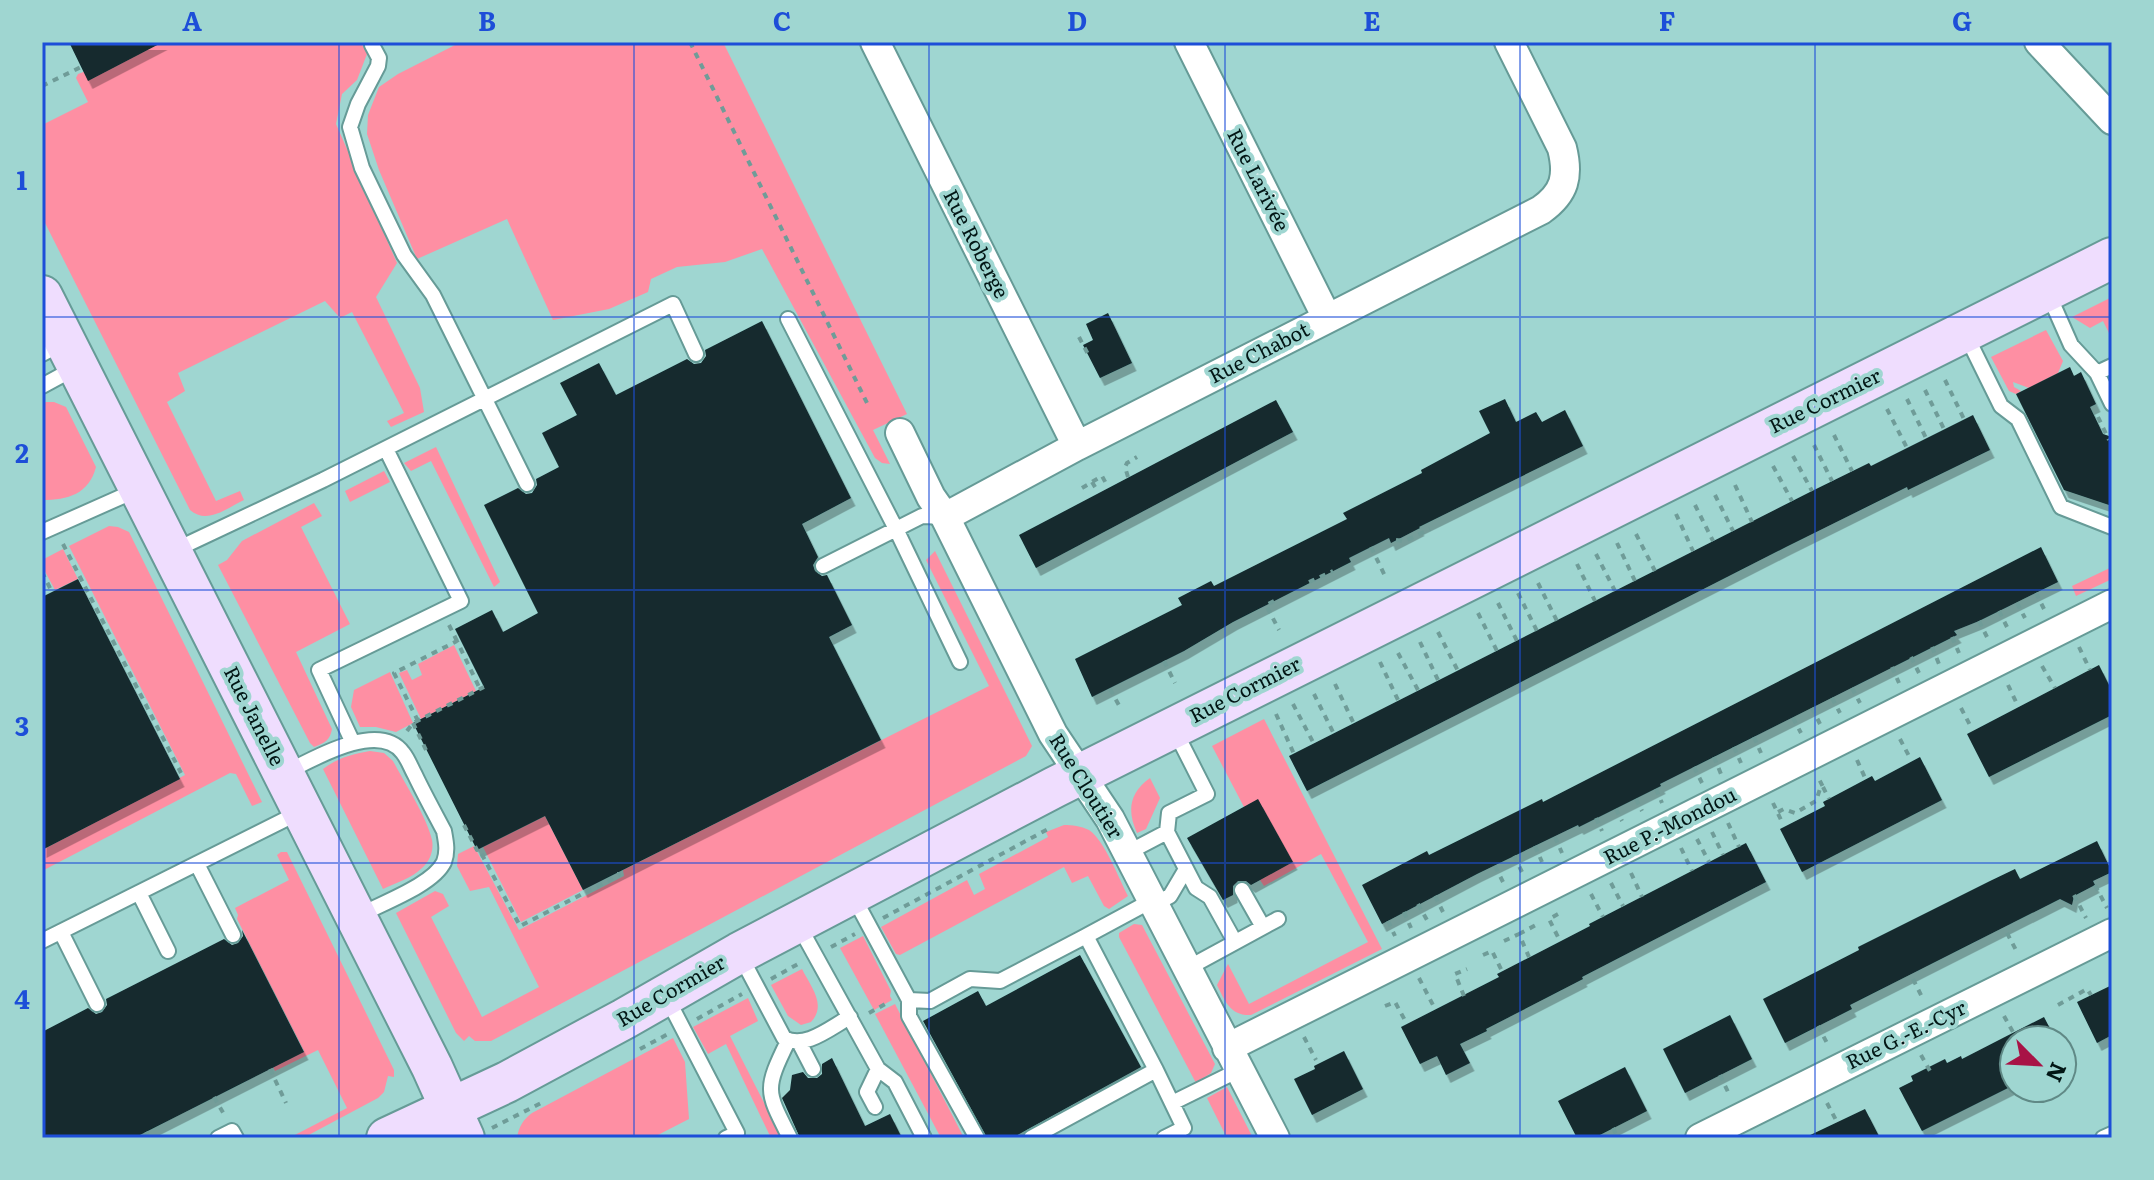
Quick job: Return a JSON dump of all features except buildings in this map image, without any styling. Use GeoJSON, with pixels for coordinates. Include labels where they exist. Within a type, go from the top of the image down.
{"type":"FeatureCollection","features":[{"type":"Feature","properties":{"kind":"street","name":"Rue Roberge"},"geometry":{"type":"LineString","coordinates":[[875,42],[1077,446]]}},
{"type":"Feature","properties":{"kind":"street","name":"Rue Larivée"},"geometry":{"type":"LineString","coordinates":[[1189,42],[1327,318]]}},
{"type":"Feature","properties":{"kind":"street","name":"Rue Chabot"},"geometry":{"type":"LineString","coordinates":[[945,517],[1077,446],[1541,210],[1553,201],[1564,182],[1562,148],[1509,42]]}},
{"type":"Feature","properties":{"kind":"street"},"geometry":{"type":"LineString","coordinates":[[2039,42],[2112,120]]}},
{"type":"Feature","properties":{"kind":"street","name":"Rue Cormier"},"geometry":{"type":"LineString","coordinates":[[387,1138],[458,1123],[507,1082],[797,922],[863,915],[1079,775],[2112,258]]}},
{"type":"Feature","properties":{"kind":"street","name":"Rue Janelle"},"geometry":{"type":"LineString","coordinates":[[42,296],[62,354],[139,489],[458,1123]]}},
{"type":"Feature","properties":{"kind":"street","name":"Rue Cloutier"},"geometry":{"type":"LineString","coordinates":[[900,433],[1053,734],[1110,819],[1275,1138]]}},
{"type":"Feature","properties":{"kind":"street","name":"Rue P.-Mondou"},"geometry":{"type":"LineString","coordinates":[[1233,1059],[1807,756],[2112,604]]}},
{"type":"Feature","properties":{"kind":"street","name":"Rue G.-E.-Cyr"},"geometry":{"type":"LineString","coordinates":[[1700,1138],[2112,933]]}},
{"type":"Feature","properties":{"kind":"lane"},"geometry":{"type":"LineString","coordinates":[[374,43],[378,66],[350,127],[362,168],[404,255],[433,295],[527,484]]}},
{"type":"Feature","properties":{"kind":"lane"},"geometry":{"type":"LineString","coordinates":[[2047,290],[2071,345],[2097,373],[2112,404]]}},
{"type":"Feature","properties":{"kind":"lane"},"geometry":{"type":"LineString","coordinates":[[171,552],[386,449],[673,304],[696,354]]}},
{"type":"Feature","properties":{"kind":"lane"},"geometry":{"type":"LineString","coordinates":[[788,319],[896,529],[960,662]]}},
{"type":"Feature","properties":{"kind":"lane"},"geometry":{"type":"LineString","coordinates":[[1964,331],[2001,406],[2018,419],[2061,507],[2112,527]]}},
{"type":"Feature","properties":{"kind":"lane"},"geometry":{"type":"LineString","coordinates":[[42,386],[62,354]]}},
{"type":"Feature","properties":{"kind":"lane"},"geometry":{"type":"LineString","coordinates":[[2097,373],[2112,366]]}},
{"type":"Feature","properties":{"kind":"lane"},"geometry":{"type":"LineString","coordinates":[[353,743],[319,670],[461,601],[386,449]]}},
{"type":"Feature","properties":{"kind":"lane"},"geometry":{"type":"LineString","coordinates":[[42,532],[139,489]]}},
{"type":"Feature","properties":{"kind":"lane"},"geometry":{"type":"LineString","coordinates":[[823,566],[922,516],[945,517]]}},
{"type":"Feature","properties":{"kind":"lane"},"geometry":{"type":"LineString","coordinates":[[1173,727],[1207,794],[1169,813],[1167,832],[1196,888],[1210,897],[1235,942]]}},
{"type":"Feature","properties":{"kind":"lane"},"geometry":{"type":"LineString","coordinates":[[283,773],[353,743],[389,742],[403,753],[444,831],[447,845],[444,861],[430,878],[356,917]]}},
{"type":"Feature","properties":{"kind":"lane"},"geometry":{"type":"LineString","coordinates":[[42,941],[302,811]]}},
{"type":"Feature","properties":{"kind":"lane"},"geometry":{"type":"LineString","coordinates":[[1127,853],[1167,832]]}},
{"type":"Feature","properties":{"kind":"lane"},"geometry":{"type":"LineString","coordinates":[[197,864],[233,935]]}},
{"type":"Feature","properties":{"kind":"lane"},"geometry":{"type":"LineString","coordinates":[[909,1000],[930,1001],[970,979],[1000,981],[1170,896],[1186,869]]}},
{"type":"Feature","properties":{"kind":"lane"},"geometry":{"type":"LineString","coordinates":[[1242,890],[1263,927]]}},
{"type":"Feature","properties":{"kind":"lane"},"geometry":{"type":"LineString","coordinates":[[139,893],[168,951]]}},
{"type":"Feature","properties":{"kind":"lane"},"geometry":{"type":"LineString","coordinates":[[863,915],[909,1000],[909,1016],[977,1138]]}},
{"type":"Feature","properties":{"kind":"lane"},"geometry":{"type":"LineString","coordinates":[[1186,969],[1278,919]]}},
{"type":"Feature","properties":{"kind":"lane"},"geometry":{"type":"LineString","coordinates":[[797,922],[878,1069],[895,1082],[924,1138]]}},
{"type":"Feature","properties":{"kind":"lane"},"geometry":{"type":"LineString","coordinates":[[61,932],[97,1004]]}},
{"type":"Feature","properties":{"kind":"lane"},"geometry":{"type":"LineString","coordinates":[[1086,936],[1184,1128],[1164,1138]]}},
{"type":"Feature","properties":{"kind":"lane"},"geometry":{"type":"LineString","coordinates":[[739,953],[784,1038],[794,1042],[813,1069]]}},
{"type":"Feature","properties":{"kind":"lane"},"geometry":{"type":"LineString","coordinates":[[665,994],[737,1133],[726,1138]]}},
{"type":"Feature","properties":{"kind":"lane"},"geometry":{"type":"LineString","coordinates":[[790,1138],[772,1103],[773,1072],[794,1042],[816,1036],[850,1017]]}},
{"type":"Feature","properties":{"kind":"lane"},"geometry":{"type":"LineString","coordinates":[[1172,1103],[1233,1059]]}},
{"type":"Feature","properties":{"kind":"lane"},"geometry":{"type":"LineString","coordinates":[[875,1107],[867,1092],[878,1069]]}},
{"type":"Feature","properties":{"kind":"lane"},"geometry":{"type":"LineString","coordinates":[[1031,1138],[1156,1070]]}},
{"type":"Feature","properties":{"kind":"lane"},"geometry":{"type":"LineString","coordinates":[[218,1138],[232,1131],[236,1138]]}},
{"type":"Feature","properties":{"kind":"lane"},"geometry":{"type":"LineString","coordinates":[[2103,1138],[2112,1134]]}},
{"type":"Feature","properties":{"kind":"path"},"geometry":{"type":"LineString","coordinates":[[690,42],[867,403]]}},
{"type":"Feature","properties":{"kind":"path"},"geometry":{"type":"LineString","coordinates":[[42,86],[81,67]]}},
{"type":"Feature","properties":{"kind":"path"},"geometry":{"type":"LineString","coordinates":[[1079,337],[1090,358]]}},
{"type":"Feature","properties":{"kind":"path"},"geometry":{"type":"LineString","coordinates":[[1945,380],[1964,419]]}},
{"type":"Feature","properties":{"kind":"path"},"geometry":{"type":"LineString","coordinates":[[1925,390],[1944,429]]}},
{"type":"Feature","properties":{"kind":"path"},"geometry":{"type":"LineString","coordinates":[[1907,399],[1926,438]]}},
{"type":"Feature","properties":{"kind":"path"},"geometry":{"type":"LineString","coordinates":[[2092,406],[2109,440]]}},
{"type":"Feature","properties":{"kind":"path"},"geometry":{"type":"LineString","coordinates":[[1887,409],[1907,448]]}},
{"type":"Feature","properties":{"kind":"path"},"geometry":{"type":"LineString","coordinates":[[1834,435],[1852,471]]}},
{"type":"Feature","properties":{"kind":"path"},"geometry":{"type":"LineString","coordinates":[[1814,445],[1832,481]]}},
{"type":"Feature","properties":{"kind":"path"},"geometry":{"type":"LineString","coordinates":[[1793,456],[1812,491]]}},
{"type":"Feature","properties":{"kind":"path"},"geometry":{"type":"LineString","coordinates":[[1128,477],[1125,467],[1137,457]]}},
{"type":"Feature","properties":{"kind":"path"},"geometry":{"type":"LineString","coordinates":[[1773,466],[1792,501]]}},
{"type":"Feature","properties":{"kind":"path"},"geometry":{"type":"LineString","coordinates":[[1082,488],[1102,476],[1108,487]]}},
{"type":"Feature","properties":{"kind":"path"},"geometry":{"type":"LineString","coordinates":[[1092,482],[1098,492]]}},
{"type":"Feature","properties":{"kind":"path"},"geometry":{"type":"LineString","coordinates":[[1735,485],[1752,522]]}},
{"type":"Feature","properties":{"kind":"path"},"geometry":{"type":"LineString","coordinates":[[1715,495],[1733,531]]}},
{"type":"Feature","properties":{"kind":"path"},"geometry":{"type":"LineString","coordinates":[[1695,505],[1713,541]]}},
{"type":"Feature","properties":{"kind":"path"},"geometry":{"type":"LineString","coordinates":[[1676,514],[1693,551]]}},
{"type":"Feature","properties":{"kind":"path"},"geometry":{"type":"LineString","coordinates":[[1396,540],[1405,541],[1430,529]]}},
{"type":"Feature","properties":{"kind":"path"},"geometry":{"type":"LineString","coordinates":[[1636,534],[1655,571]]}},
{"type":"Feature","properties":{"kind":"path"},"geometry":{"type":"LineString","coordinates":[[1617,543],[1635,581]]}},
{"type":"Feature","properties":{"kind":"path"},"geometry":{"type":"LineString","coordinates":[[1371,547],[1386,578]]}},
{"type":"Feature","properties":{"kind":"path"},"geometry":{"type":"LineString","coordinates":[[66,549],[181,773]]}},
{"type":"Feature","properties":{"kind":"path"},"geometry":{"type":"LineString","coordinates":[[1596,554],[1615,591]]}},
{"type":"Feature","properties":{"kind":"path"},"geometry":{"type":"LineString","coordinates":[[1577,564],[1595,601]]}},
{"type":"Feature","properties":{"kind":"path"},"geometry":{"type":"LineString","coordinates":[[1309,582],[1333,571]]}},
{"type":"Feature","properties":{"kind":"path"},"geometry":{"type":"LineString","coordinates":[[42,572],[52,592]]}},
{"type":"Feature","properties":{"kind":"path"},"geometry":{"type":"LineString","coordinates":[[1538,583],[1557,621]]}},
{"type":"Feature","properties":{"kind":"path"},"geometry":{"type":"LineString","coordinates":[[1518,593],[1537,631]]}},
{"type":"Feature","properties":{"kind":"path"},"geometry":{"type":"LineString","coordinates":[[1274,601],[1266,605],[1279,630]]}},
{"type":"Feature","properties":{"kind":"path"},"geometry":{"type":"LineString","coordinates":[[1498,603],[1517,641]]}},
{"type":"Feature","properties":{"kind":"path"},"geometry":{"type":"LineString","coordinates":[[1478,613],[1497,651]]}},
{"type":"Feature","properties":{"kind":"path"},"geometry":{"type":"LineString","coordinates":[[1438,632],[1458,671]]}},
{"type":"Feature","properties":{"kind":"path"},"geometry":{"type":"LineString","coordinates":[[418,721],[394,673],[457,641],[482,688],[418,721],[413,723],[426,750]]}},
{"type":"Feature","properties":{"kind":"path"},"geometry":{"type":"LineString","coordinates":[[1420,642],[1438,680]]}},
{"type":"Feature","properties":{"kind":"path"},"geometry":{"type":"LineString","coordinates":[[1398,653],[1418,690]]}},
{"type":"Feature","properties":{"kind":"path"},"geometry":{"type":"LineString","coordinates":[[1164,661],[1175,683]]}},
{"type":"Feature","properties":{"kind":"path"},"geometry":{"type":"LineString","coordinates":[[1380,662],[1398,700]]}},
{"type":"Feature","properties":{"kind":"path"},"geometry":{"type":"LineString","coordinates":[[1335,684],[1354,724]]}},
{"type":"Feature","properties":{"kind":"path"},"geometry":{"type":"LineString","coordinates":[[1110,689],[1121,709]]}},
{"type":"Feature","properties":{"kind":"path"},"geometry":{"type":"LineString","coordinates":[[1314,694],[1334,734]]}},
{"type":"Feature","properties":{"kind":"path"},"geometry":{"type":"LineString","coordinates":[[1293,704],[1314,744]]}},
{"type":"Feature","properties":{"kind":"path"},"geometry":{"type":"LineString","coordinates":[[1276,714],[1294,754]]}},
{"type":"Feature","properties":{"kind":"path"},"geometry":{"type":"LineString","coordinates":[[1807,756],[1829,799]]}},
{"type":"Feature","properties":{"kind":"path"},"geometry":{"type":"LineString","coordinates":[[1778,812],[1784,809],[1795,813],[1816,801],[1823,787]]}},
{"type":"Feature","properties":{"kind":"path"},"geometry":{"type":"LineString","coordinates":[[461,818],[520,926],[619,875],[619,872]]}},
{"type":"Feature","properties":{"kind":"path"},"geometry":{"type":"LineString","coordinates":[[837,943],[863,915],[1059,824]]}},
{"type":"Feature","properties":{"kind":"path"},"geometry":{"type":"LineString","coordinates":[[2095,885],[2112,917]]}},
{"type":"Feature","properties":{"kind":"path"},"geometry":{"type":"LineString","coordinates":[[1558,914],[1549,919],[1560,941]]}},
{"type":"Feature","properties":{"kind":"path"},"geometry":{"type":"LineString","coordinates":[[1504,941],[1536,925]]}},
{"type":"Feature","properties":{"kind":"path"},"geometry":{"type":"LineString","coordinates":[[1519,934],[1529,957]]}},
{"type":"Feature","properties":{"kind":"path"},"geometry":{"type":"LineString","coordinates":[[1483,955],[1492,951],[1502,971]]}},
{"type":"Feature","properties":{"kind":"path"},"geometry":{"type":"LineString","coordinates":[[768,980],[799,964]]}},
{"type":"Feature","properties":{"kind":"path"},"geometry":{"type":"LineString","coordinates":[[1464,996],[1455,974],[1467,969]]}},
{"type":"Feature","properties":{"kind":"path"},"geometry":{"type":"LineString","coordinates":[[2058,1005],[2087,989],[2091,995]]}},
{"type":"Feature","properties":{"kind":"path"},"geometry":{"type":"LineString","coordinates":[[874,1011],[893,1000]]}},
{"type":"Feature","properties":{"kind":"path"},"geometry":{"type":"LineString","coordinates":[[1385,1006],[1395,1002],[1407,1024]]}},
{"type":"Feature","properties":{"kind":"path"},"geometry":{"type":"LineString","coordinates":[[270,1069],[286,1103]]}},
{"type":"Feature","properties":{"kind":"path"},"geometry":{"type":"LineString","coordinates":[[1613,1128],[1618,1138]]}},
{"type":"Feature","properties":{"kind":"path"},"geometry":{"type":"LineString","coordinates":[[146,1132],[149,1138]]}},
{"type":"Feature","properties":{"kind":"shaded area"},"geometry":{"type":"Polygon","coordinates":[[[163,42],[361,42],[367,54],[357,80],[342,94],[336,124],[397,263],[376,297],[420,388],[424,412],[391,427],[387,421],[404,413],[352,312],[340,318],[325,301],[178,373],[185,391],[167,402],[216,501],[240,491],[244,500],[210,516],[190,510],[42,217],[42,125],[88,102],[76,78],[78,74],[163,42]]]}},
{"type":"Feature","properties":{"kind":"shaded area"},"geometry":{"type":"Polygon","coordinates":[[[461,42],[723,42],[907,414],[873,430],[890,464],[875,458],[762,249],[725,262],[677,267],[651,279],[648,292],[609,309],[553,320],[507,219],[417,259],[379,170],[367,134],[368,115],[379,87],[461,42]]]}},
{"type":"Feature","properties":{"kind":"shaded area"},"geometry":{"type":"Polygon","coordinates":[[[2112,297],[2110,335],[2103,321],[2090,328],[2072,317],[2112,297]]]}},
{"type":"Feature","properties":{"kind":"shaded area"},"geometry":{"type":"Polygon","coordinates":[[[2046,330],[2063,361],[2058,373],[2029,388],[2013,382],[2014,387],[2021,391],[2016,394],[2009,391],[1991,357],[2046,330]]]}},
{"type":"Feature","properties":{"kind":"shaded area"},"geometry":{"type":"Polygon","coordinates":[[[46,402],[66,407],[96,467],[88,484],[76,494],[42,500],[42,404],[46,402]]]}},
{"type":"Feature","properties":{"kind":"shaded area"},"geometry":{"type":"Polygon","coordinates":[[[436,447],[500,582],[494,587],[431,461],[411,471],[404,463],[436,447]]]}},
{"type":"Feature","properties":{"kind":"shaded area"},"geometry":{"type":"Polygon","coordinates":[[[384,471],[390,482],[350,502],[345,491],[384,471]]]}},
{"type":"Feature","properties":{"kind":"shaded area"},"geometry":{"type":"Polygon","coordinates":[[[314,503],[322,516],[301,527],[350,624],[296,652],[332,729],[326,741],[314,747],[218,565],[227,560],[242,541],[314,503]]]}},
{"type":"Feature","properties":{"kind":"shaded area"},"geometry":{"type":"Polygon","coordinates":[[[109,526],[129,532],[262,802],[252,806],[236,774],[230,773],[42,871],[42,850],[185,775],[69,546],[109,526]]]}},
{"type":"Feature","properties":{"kind":"shaded area"},"geometry":{"type":"Polygon","coordinates":[[[63,549],[78,579],[55,590],[42,560],[63,549]]]}},
{"type":"Feature","properties":{"kind":"shaded area"},"geometry":{"type":"Polygon","coordinates":[[[935,551],[1032,746],[1026,756],[491,1041],[475,1041],[469,1036],[464,1041],[456,1033],[396,913],[435,891],[443,894],[449,906],[431,917],[482,1017],[539,987],[489,887],[470,891],[457,866],[458,854],[474,846],[519,930],[624,876],[623,870],[989,686],[926,560],[935,551]]]}},
{"type":"Feature","properties":{"kind":"shaded area"},"geometry":{"type":"Polygon","coordinates":[[[2112,567],[2112,579],[2076,596],[2072,586],[2112,567]]]}},
{"type":"Feature","properties":{"kind":"shaded area"},"geometry":{"type":"Polygon","coordinates":[[[454,645],[476,691],[421,719],[399,673],[407,670],[412,680],[422,675],[418,664],[454,645]]]}},
{"type":"Feature","properties":{"kind":"shaded area"},"geometry":{"type":"Polygon","coordinates":[[[390,672],[413,723],[396,732],[360,727],[351,707],[354,690],[390,672]]]}},
{"type":"Feature","properties":{"kind":"shaded area"},"geometry":{"type":"Polygon","coordinates":[[[1264,719],[1382,949],[1251,1015],[1244,1015],[1229,1006],[1217,985],[1228,964],[1249,1004],[1368,942],[1321,854],[1264,886],[1260,880],[1244,807],[1212,746],[1264,719]]]}},
{"type":"Feature","properties":{"kind":"shaded area"},"geometry":{"type":"Polygon","coordinates":[[[370,751],[384,753],[393,761],[420,810],[432,844],[429,859],[422,868],[383,889],[323,769],[345,757],[370,751]]]}},
{"type":"Feature","properties":{"kind":"shaded area"},"geometry":{"type":"Polygon","coordinates":[[[1150,778],[1160,798],[1146,829],[1137,833],[1132,803],[1138,790],[1150,778]]]}},
{"type":"Feature","properties":{"kind":"shaded area"},"geometry":{"type":"Polygon","coordinates":[[[545,816],[583,890],[521,922],[483,847],[545,816]]]}},
{"type":"Feature","properties":{"kind":"shaded area"},"geometry":{"type":"Polygon","coordinates":[[[1064,825],[1083,828],[1095,835],[1128,896],[1109,909],[1104,906],[1088,876],[1072,883],[1064,867],[900,955],[896,954],[881,927],[967,880],[974,895],[985,889],[979,874],[1048,837],[1046,832],[1064,825]]]}},
{"type":"Feature","properties":{"kind":"shaded area"},"geometry":{"type":"Polygon","coordinates":[[[287,852],[394,1070],[394,1077],[388,1076],[384,1092],[378,1098],[303,1138],[289,1138],[347,1108],[318,1050],[275,1071],[273,1067],[304,1051],[237,919],[235,908],[289,880],[277,855],[287,852]]]}},
{"type":"Feature","properties":{"kind":"shaded area"},"geometry":{"type":"Polygon","coordinates":[[[1134,924],[1142,925],[1215,1064],[1211,1073],[1196,1083],[1119,937],[1119,933],[1134,924]]]}},
{"type":"Feature","properties":{"kind":"shaded area"},"geometry":{"type":"Polygon","coordinates":[[[863,936],[891,991],[892,1000],[874,1010],[840,948],[863,936]]]}},
{"type":"Feature","properties":{"kind":"shaded area"},"geometry":{"type":"Polygon","coordinates":[[[802,969],[816,996],[818,1009],[811,1022],[801,1025],[788,1016],[771,985],[802,969]]]}},
{"type":"Feature","properties":{"kind":"shaded area"},"geometry":{"type":"Polygon","coordinates":[[[748,998],[758,1021],[730,1036],[782,1138],[771,1138],[726,1044],[708,1054],[693,1027],[748,998]]]}},
{"type":"Feature","properties":{"kind":"shaded area"},"geometry":{"type":"Polygon","coordinates":[[[895,1004],[964,1138],[941,1138],[875,1014],[895,1004]]]}},
{"type":"Feature","properties":{"kind":"shaded area"},"geometry":{"type":"Polygon","coordinates":[[[673,1038],[685,1062],[689,1119],[652,1138],[517,1138],[522,1124],[532,1113],[673,1038]]]}},
{"type":"Feature","properties":{"kind":"shaded area"},"geometry":{"type":"Polygon","coordinates":[[[1227,1087],[1253,1138],[1227,1138],[1207,1098],[1227,1087]]]}}]}
